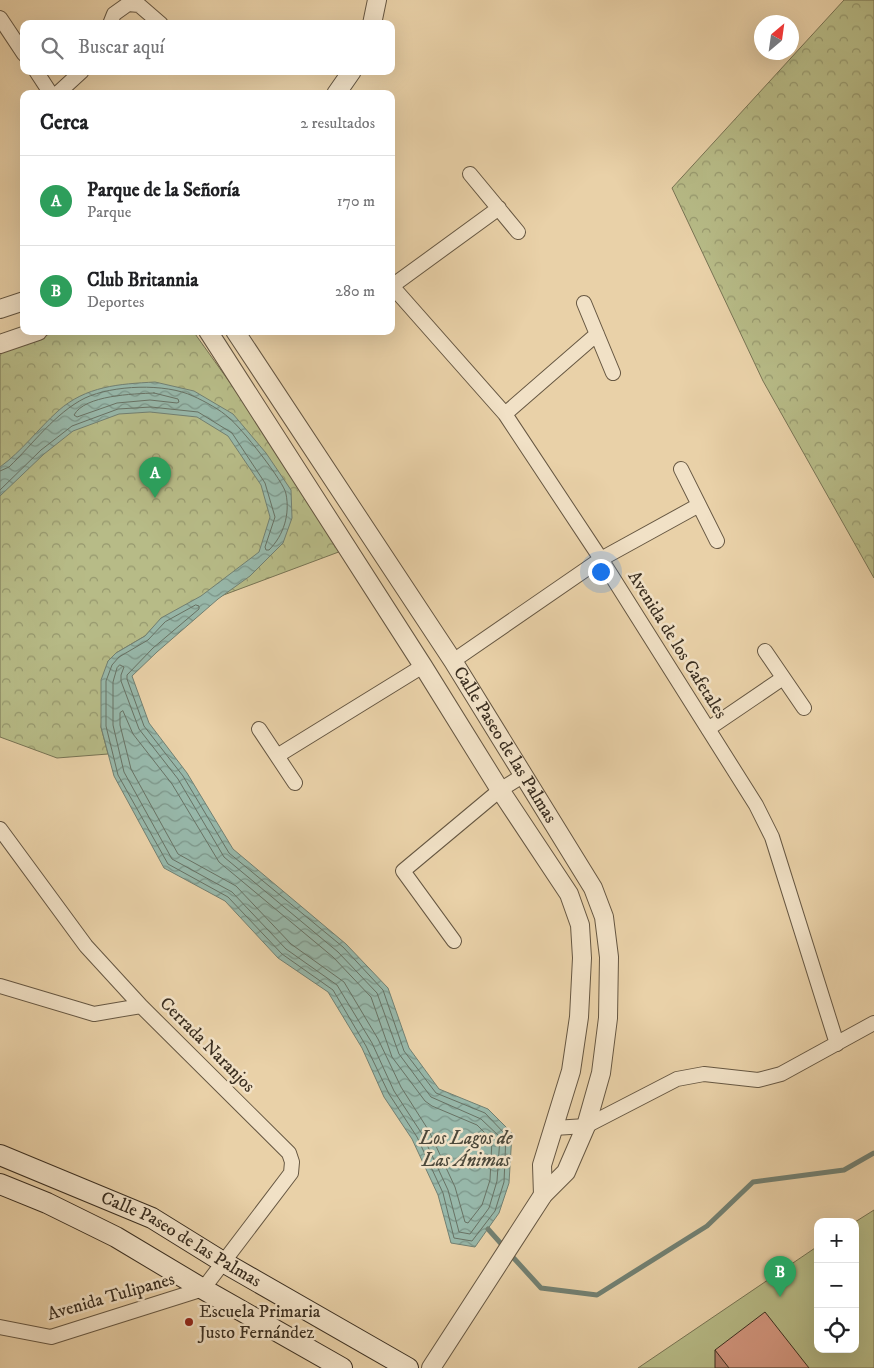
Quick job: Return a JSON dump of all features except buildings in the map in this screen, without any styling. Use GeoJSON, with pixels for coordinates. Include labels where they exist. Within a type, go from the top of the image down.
{"type":"FeatureCollection","features":[{"type":"Feature","properties":{"kind":"main road","name":"Calle Paseo de las Palmas"},"geometry":{"type":"LineString","coordinates":[[0,1155],[152,1218],[222,1262],[408,1368]]}},
{"type":"Feature","properties":{"kind":"main road","name":"Calle Paseo de las Palmas"},"geometry":{"type":"LineString","coordinates":[[0,1184],[47,1203],[116,1237],[342,1368]]}},
{"type":"Feature","properties":{"kind":"street"},"geometry":{"type":"LineString","coordinates":[[373,20],[377,0]]}},
{"type":"Feature","properties":{"kind":"street"},"geometry":{"type":"LineString","coordinates":[[112,20],[114,14],[128,4],[140,5],[157,20]]}},
{"type":"Feature","properties":{"kind":"street"},"geometry":{"type":"LineString","coordinates":[[0,18],[20,48]]}},
{"type":"Feature","properties":{"kind":"street"},"geometry":{"type":"LineString","coordinates":[[39,75],[48,90]]}},
{"type":"Feature","properties":{"kind":"street"},"geometry":{"type":"LineString","coordinates":[[61,90],[78,75]]}},
{"type":"Feature","properties":{"kind":"street"},"geometry":{"type":"LineString","coordinates":[[339,90],[349,75]]}},
{"type":"Feature","properties":{"kind":"street"},"geometry":{"type":"LineString","coordinates":[[470,174],[518,232]]}},
{"type":"Feature","properties":{"kind":"street"},"geometry":{"type":"LineString","coordinates":[[395,283],[499,208]]}},
{"type":"Feature","properties":{"kind":"street","name":"Avenida de los Cafetales"},"geometry":{"type":"LineString","coordinates":[[395,288],[506,414],[601,559],[756,805],[772,836],[837,1044]]}},
{"type":"Feature","properties":{"kind":"street"},"geometry":{"type":"LineString","coordinates":[[0,309],[20,302]]}},
{"type":"Feature","properties":{"kind":"street"},"geometry":{"type":"LineString","coordinates":[[584,303],[613,373]]}},
{"type":"Feature","properties":{"kind":"street"},"geometry":{"type":"LineString","coordinates":[[506,414],[597,334]]}},
{"type":"Feature","properties":{"kind":"street"},"geometry":{"type":"LineString","coordinates":[[0,344],[26,335]]}},
{"type":"Feature","properties":{"kind":"street","name":"Calle Paseo de las Palmas"},"geometry":{"type":"LineString","coordinates":[[211,335],[423,666],[500,790],[569,894],[580,925],[582,958],[579,1017],[571,1071],[542,1165],[543,1195]]}},
{"type":"Feature","properties":{"kind":"street","name":"Calle Paseo de las Palmas"},"geometry":{"type":"LineString","coordinates":[[238,335],[453,661],[593,888],[604,917],[609,957],[608,1018],[600,1073],[586,1126],[566,1172],[543,1195],[431,1368]]}},
{"type":"Feature","properties":{"kind":"street"},"geometry":{"type":"LineString","coordinates":[[681,469],[717,541]]}},
{"type":"Feature","properties":{"kind":"street"},"geometry":{"type":"LineString","coordinates":[[453,661],[601,559],[699,505]]}},
{"type":"Feature","properties":{"kind":"street"},"geometry":{"type":"LineString","coordinates":[[392,618],[415,604]]}},
{"type":"Feature","properties":{"kind":"street"},"geometry":{"type":"LineString","coordinates":[[765,651],[804,708]]}},
{"type":"Feature","properties":{"kind":"street"},"geometry":{"type":"LineString","coordinates":[[277,756],[423,666]]}},
{"type":"Feature","properties":{"kind":"street"},"geometry":{"type":"LineString","coordinates":[[708,729],[783,678]]}},
{"type":"Feature","properties":{"kind":"street"},"geometry":{"type":"LineString","coordinates":[[259,730],[295,783]]}},
{"type":"Feature","properties":{"kind":"street"},"geometry":{"type":"LineString","coordinates":[[454,941],[403,871],[500,790],[524,775]]}},
{"type":"Feature","properties":{"kind":"street","name":"Cerrada Naranjos"},"geometry":{"type":"LineString","coordinates":[[0,829],[86,946],[141,1006],[289,1153],[292,1162],[291,1173],[203,1289]]}},
{"type":"Feature","properties":{"kind":"street"},"geometry":{"type":"LineString","coordinates":[[0,986],[94,1014],[141,1006]]}},
{"type":"Feature","properties":{"kind":"street"},"geometry":{"type":"LineString","coordinates":[[554,1128],[586,1126],[677,1079],[704,1074],[758,1080],[781,1074],[874,1023]]}},
{"type":"Feature","properties":{"kind":"street","name":"Avenida Tulipanes"},"geometry":{"type":"LineString","coordinates":[[0,1327],[51,1337],[203,1289]]}},
{"type":"Feature","properties":{"kind":"green space"},"geometry":{"type":"Polygon","coordinates":[[[844,0],[874,0],[874,578],[763,381],[672,188],[789,60],[799,60],[799,49],[844,0]]]}},
{"type":"Feature","properties":{"kind":"green space"},"geometry":{"type":"Polygon","coordinates":[[[47,335],[196,335],[276,447],[344,550],[162,618],[145,636],[116,653],[108,661],[101,727],[108,754],[57,758],[0,737],[0,356],[2,352],[47,335]]]}},
{"type":"Feature","properties":{"kind":"green space"},"geometry":{"type":"Polygon","coordinates":[[[874,1210],[874,1368],[638,1368],[814,1249],[814,1353],[859,1353],[859,1219],[874,1210]]]}},
{"type":"Feature","properties":{"kind":"water","name":"Los Lagos de Las Ánimas"},"geometry":{"type":"Polygon","coordinates":[[[155,382],[194,391],[233,414],[266,453],[291,490],[292,518],[283,543],[250,576],[218,599],[132,676],[149,723],[187,773],[233,849],[346,944],[388,988],[409,1048],[439,1089],[488,1109],[512,1133],[509,1183],[499,1213],[475,1247],[451,1243],[438,1195],[412,1139],[384,1097],[362,1048],[328,992],[278,958],[225,901],[164,868],[114,776],[101,727],[101,680],[108,661],[116,653],[145,636],[161,618],[201,596],[259,552],[270,517],[261,485],[228,436],[197,417],[150,412],[119,414],[73,431],[44,454],[0,496],[0,467],[16,454],[58,411],[80,396],[92,391],[116,385],[155,382]]]}},
{"type":"Feature","properties":{"kind":"waterway"},"geometry":{"type":"LineString","coordinates":[[510,1254],[541,1288],[597,1295],[707,1226],[753,1182],[844,1170],[874,1153]]}},
{"type":"Feature","properties":{"kind":"waterway"},"geometry":{"type":"LineString","coordinates":[[488,1229],[504,1247]]}},
{"type":"Feature","properties":{"kind":"place","name":"Parque de la Señoría"},"geometry":{"type":"Point","coordinates":[155,498]}},
{"type":"Feature","properties":{"kind":"place","name":"Club Britannia"},"geometry":{"type":"Point","coordinates":[780,1297]}},
{"type":"Feature","properties":{"kind":"place","name":"Escuela Primaria Justo Fernández"},"geometry":{"type":"Point","coordinates":[189,1322]}}]}
